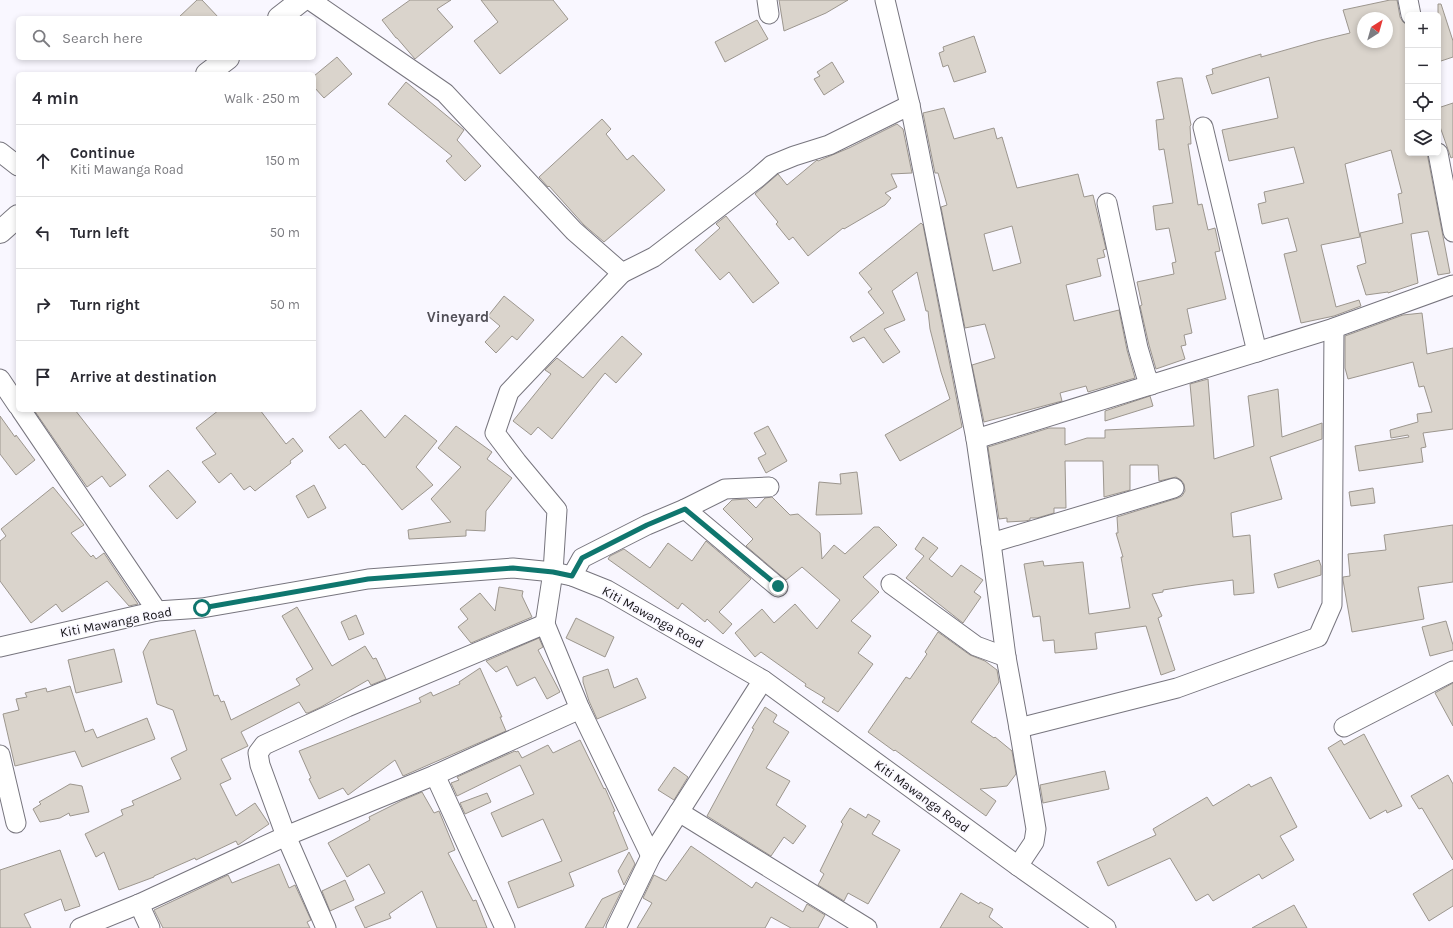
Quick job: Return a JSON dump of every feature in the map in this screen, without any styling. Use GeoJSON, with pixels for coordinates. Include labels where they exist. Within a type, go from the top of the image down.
{"type":"FeatureCollection","features":[{"type":"Feature","properties":{"kind":"highway"},"geometry":{"type":"LineString","coordinates":[[282,16],[302,0]]}},
{"type":"Feature","properties":{"kind":"highway"},"geometry":{"type":"LineString","coordinates":[[210,72],[225,60]]}},
{"type":"Feature","properties":{"kind":"highway"},"geometry":{"type":"LineString","coordinates":[[0,232],[16,218]]}},
{"type":"Feature","properties":{"kind":"street"},"geometry":{"type":"LineString","coordinates":[[310,0],[445,93],[574,230],[622,273]]}},
{"type":"Feature","properties":{"kind":"street"},"geometry":{"type":"LineString","coordinates":[[885,0],[910,105],[976,438],[1006,657],[1036,829],[1034,842],[1018,866]]}},
{"type":"Feature","properties":{"kind":"street"},"geometry":{"type":"LineString","coordinates":[[1408,0],[1410,12]]}},
{"type":"Feature","properties":{"kind":"street"},"geometry":{"type":"LineString","coordinates":[[650,856],[580,709],[545,624],[553,572],[557,510],[495,433],[509,392],[622,273],[654,256],[756,179],[772,165],[794,156],[829,145],[910,105]]}},
{"type":"Feature","properties":{"kind":"street"},"geometry":{"type":"LineString","coordinates":[[1203,127],[1256,352]]}},
{"type":"Feature","properties":{"kind":"street"},"geometry":{"type":"LineString","coordinates":[[0,152],[16,164]]}},
{"type":"Feature","properties":{"kind":"street"},"geometry":{"type":"LineString","coordinates":[[1439,156],[1453,232]]}},
{"type":"Feature","properties":{"kind":"street"},"geometry":{"type":"LineString","coordinates":[[1107,203],[1138,348],[1146,376],[1151,385]]}},
{"type":"Feature","properties":{"kind":"street"},"geometry":{"type":"LineString","coordinates":[[976,438],[1334,328],[1453,285]]}},
{"type":"Feature","properties":{"kind":"street"},"geometry":{"type":"LineString","coordinates":[[1019,728],[1177,688],[1318,637],[1332,605],[1334,328]]}},
{"type":"Feature","properties":{"kind":"street"},"geometry":{"type":"LineString","coordinates":[[0,379],[16,403]]}},
{"type":"Feature","properties":{"kind":"street"},"geometry":{"type":"LineString","coordinates":[[22,412],[157,611]]}},
{"type":"Feature","properties":{"kind":"street"},"geometry":{"type":"LineString","coordinates":[[572,576],[582,558],[647,525],[685,509],[725,489],[769,487]]}},
{"type":"Feature","properties":{"kind":"street"},"geometry":{"type":"LineString","coordinates":[[991,543],[1174,488]]}},
{"type":"Feature","properties":{"kind":"street"},"geometry":{"type":"LineString","coordinates":[[685,509],[778,586]]}},
{"type":"Feature","properties":{"kind":"street","name":"Kiti Mawanga Road"},"geometry":{"type":"LineString","coordinates":[[0,647],[157,611],[202,608],[368,579],[513,568],[553,572],[572,576],[607,590],[763,680],[1018,866],[1106,928]]}},
{"type":"Feature","properties":{"kind":"street"},"geometry":{"type":"LineString","coordinates":[[891,584],[976,646],[1006,657]]}},
{"type":"Feature","properties":{"kind":"street"},"geometry":{"type":"LineString","coordinates":[[326,928],[286,836],[260,765],[258,753],[264,745],[545,624]]}},
{"type":"Feature","properties":{"kind":"street"},"geometry":{"type":"LineString","coordinates":[[1344,727],[1453,671]]}},
{"type":"Feature","properties":{"kind":"street"},"geometry":{"type":"LineString","coordinates":[[616,928],[650,856],[763,680]]}},
{"type":"Feature","properties":{"kind":"street"},"geometry":{"type":"LineString","coordinates":[[80,928],[140,904],[286,836],[435,775],[580,709]]}},
{"type":"Feature","properties":{"kind":"street"},"geometry":{"type":"LineString","coordinates":[[0,755],[16,823]]}},
{"type":"Feature","properties":{"kind":"street"},"geometry":{"type":"LineString","coordinates":[[435,775],[505,928]]}},
{"type":"Feature","properties":{"kind":"street"},"geometry":{"type":"LineString","coordinates":[[678,812],[866,928]]}},
{"type":"Feature","properties":{"kind":"street"},"geometry":{"type":"LineString","coordinates":[[140,904],[150,928]]}},
{"type":"Feature","properties":{"kind":"building"},"geometry":{"type":"Polygon","coordinates":[[[197,0],[202,0],[217,16],[180,16],[197,0]]]}},
{"type":"Feature","properties":{"kind":"building"},"geometry":{"type":"Polygon","coordinates":[[[410,0],[451,0],[437,9],[453,27],[415,59],[382,20],[410,0]]]}},
{"type":"Feature","properties":{"kind":"building"},"geometry":{"type":"Polygon","coordinates":[[[481,0],[553,0],[568,19],[500,74],[474,41],[498,22],[481,0]]]}},
{"type":"Feature","properties":{"kind":"building"},"geometry":{"type":"Polygon","coordinates":[[[779,0],[848,0],[826,13],[784,31],[779,0]]]}},
{"type":"Feature","properties":{"kind":"building"},"geometry":{"type":"Polygon","coordinates":[[[1390,0],[1397,0],[1400,17],[1405,23],[1405,156],[1428,156],[1450,273],[1438,275],[1428,231],[1411,234],[1418,283],[1388,293],[1366,295],[1357,266],[1366,263],[1360,233],[1403,223],[1398,194],[1402,193],[1391,150],[1345,164],[1360,237],[1321,245],[1336,307],[1359,300],[1361,306],[1334,316],[1301,323],[1284,254],[1297,251],[1288,218],[1262,224],[1258,204],[1266,202],[1264,192],[1304,183],[1294,147],[1229,161],[1222,130],[1278,118],[1269,77],[1212,94],[1206,76],[1213,74],[1212,69],[1261,54],[1261,57],[1350,33],[1343,10],[1390,0]]]}},
{"type":"Feature","properties":{"kind":"building"},"geometry":{"type":"Polygon","coordinates":[[[1438,4],[1441,4],[1453,41],[1453,57],[1441,61],[1441,12],[1438,12],[1438,4]]]}},
{"type":"Feature","properties":{"kind":"building"},"geometry":{"type":"Polygon","coordinates":[[[757,20],[768,39],[725,62],[715,42],[757,20]]]}},
{"type":"Feature","properties":{"kind":"building"},"geometry":{"type":"Polygon","coordinates":[[[974,36],[986,72],[954,82],[948,65],[943,67],[939,53],[944,51],[943,47],[974,36]]]}},
{"type":"Feature","properties":{"kind":"building"},"geometry":{"type":"Polygon","coordinates":[[[337,57],[352,74],[324,98],[316,89],[316,74],[337,57]]]}},
{"type":"Feature","properties":{"kind":"building"},"geometry":{"type":"Polygon","coordinates":[[[832,62],[844,82],[824,95],[814,79],[820,76],[817,72],[832,62]]]}},
{"type":"Feature","properties":{"kind":"building"},"geometry":{"type":"Polygon","coordinates":[[[1182,78],[1191,125],[1191,144],[1188,144],[1198,205],[1202,204],[1208,230],[1215,228],[1220,251],[1215,252],[1226,299],[1187,309],[1192,333],[1184,335],[1186,345],[1181,346],[1185,359],[1156,369],[1140,306],[1142,305],[1137,282],[1174,274],[1172,263],[1176,262],[1169,228],[1156,230],[1153,206],[1173,203],[1164,149],[1159,150],[1156,120],[1164,119],[1157,82],[1182,78]]]}},
{"type":"Feature","properties":{"kind":"building"},"geometry":{"type":"Polygon","coordinates":[[[406,82],[464,130],[457,140],[481,166],[465,181],[446,161],[452,156],[388,104],[406,82]]]}},
{"type":"Feature","properties":{"kind":"building"},"geometry":{"type":"Polygon","coordinates":[[[1453,103],[1453,157],[1451,158],[1441,130],[1441,107],[1453,103]]]}},
{"type":"Feature","properties":{"kind":"building"},"geometry":{"type":"Polygon","coordinates":[[[944,108],[954,139],[994,128],[997,139],[1002,137],[1017,188],[1078,174],[1084,197],[1093,195],[1106,249],[1103,250],[1105,257],[1097,259],[1101,276],[1066,285],[1074,321],[1119,310],[1127,350],[1135,378],[1088,392],[1086,386],[1060,393],[1062,401],[984,422],[972,365],[995,358],[985,324],[965,328],[941,207],[947,205],[938,173],[935,173],[923,113],[944,108]],[[1012,226],[984,234],[993,271],[1021,263],[1012,226]]]}},
{"type":"Feature","properties":{"kind":"building"},"geometry":{"type":"Polygon","coordinates":[[[602,119],[611,129],[606,134],[627,160],[633,155],[665,190],[604,242],[584,225],[539,177],[602,119]]]}},
{"type":"Feature","properties":{"kind":"building"},"geometry":{"type":"Polygon","coordinates":[[[897,124],[903,129],[912,173],[891,174],[897,187],[885,193],[891,198],[885,205],[844,229],[843,228],[808,256],[793,237],[789,240],[776,224],[778,222],[755,194],[778,174],[787,185],[817,160],[818,161],[849,148],[897,124]]]}},
{"type":"Feature","properties":{"kind":"building"},"geometry":{"type":"Polygon","coordinates":[[[726,216],[779,283],[753,303],[729,272],[720,280],[695,250],[720,228],[716,224],[726,216]]]}},
{"type":"Feature","properties":{"kind":"building"},"geometry":{"type":"Polygon","coordinates":[[[921,223],[923,225],[962,427],[900,461],[885,435],[950,399],[941,372],[930,329],[928,311],[926,311],[917,272],[892,291],[905,320],[884,329],[900,352],[883,363],[864,337],[853,342],[850,337],[884,313],[868,292],[872,289],[859,273],[921,223]]]}},
{"type":"Feature","properties":{"kind":"building"},"geometry":{"type":"Polygon","coordinates":[[[504,296],[534,320],[517,340],[512,336],[496,353],[485,342],[500,326],[488,316],[504,296]]]}},
{"type":"Feature","properties":{"kind":"building"},"geometry":{"type":"Polygon","coordinates":[[[1422,313],[1427,354],[1453,348],[1453,429],[1423,433],[1426,447],[1421,448],[1423,462],[1359,471],[1355,446],[1409,437],[1408,435],[1391,438],[1390,430],[1418,422],[1417,414],[1432,412],[1424,386],[1419,387],[1413,362],[1348,379],[1345,368],[1345,336],[1403,315],[1422,313]]]}},
{"type":"Feature","properties":{"kind":"building"},"geometry":{"type":"Polygon","coordinates":[[[622,336],[642,354],[616,383],[605,373],[552,439],[538,427],[531,435],[513,421],[551,374],[545,370],[557,358],[583,378],[622,336]]]}},
{"type":"Feature","properties":{"kind":"building"},"geometry":{"type":"Polygon","coordinates":[[[1208,379],[1214,459],[1254,446],[1248,396],[1278,389],[1282,437],[1322,423],[1322,439],[1270,457],[1282,499],[1231,513],[1233,537],[1250,535],[1254,593],[1234,595],[1233,580],[1163,590],[1163,592],[1152,594],[1162,616],[1158,618],[1175,670],[1161,675],[1146,626],[1095,633],[1097,649],[1055,653],[1054,640],[1043,641],[1040,616],[1033,617],[1024,564],[1043,561],[1044,566],[1083,562],[1089,614],[1130,608],[1121,557],[1123,557],[1116,533],[1118,533],[1117,517],[1178,498],[1182,496],[1185,491],[1184,484],[1176,477],[1159,481],[1158,465],[1130,465],[1130,490],[1104,497],[1103,461],[1065,461],[1066,508],[1054,508],[1054,513],[1037,518],[1030,518],[1030,520],[1007,522],[1007,518],[999,519],[988,447],[1049,428],[1065,428],[1065,445],[1087,438],[1105,438],[1105,430],[1194,426],[1190,384],[1208,379]]]}},
{"type":"Feature","properties":{"kind":"building"},"geometry":{"type":"Polygon","coordinates":[[[1150,396],[1153,406],[1105,421],[1105,411],[1150,396]]]}},
{"type":"Feature","properties":{"kind":"building"},"geometry":{"type":"Polygon","coordinates":[[[361,410],[385,438],[405,415],[437,441],[416,467],[433,485],[402,510],[364,464],[363,465],[345,444],[339,449],[329,437],[361,410]]]}},
{"type":"Feature","properties":{"kind":"building"},"geometry":{"type":"Polygon","coordinates":[[[35,412],[77,412],[126,475],[110,487],[102,476],[87,487],[35,412]]]}},
{"type":"Feature","properties":{"kind":"building"},"geometry":{"type":"Polygon","coordinates":[[[216,412],[262,412],[286,444],[293,438],[303,451],[290,461],[291,463],[255,491],[250,486],[244,490],[231,473],[219,483],[202,462],[216,454],[196,428],[216,412]]]}},
{"type":"Feature","properties":{"kind":"building"},"geometry":{"type":"Polygon","coordinates":[[[0,416],[15,437],[16,435],[35,460],[16,475],[0,454],[0,416]]]}},
{"type":"Feature","properties":{"kind":"building"},"geometry":{"type":"Polygon","coordinates":[[[456,426],[492,452],[487,459],[512,478],[486,511],[485,531],[466,530],[466,536],[409,539],[408,530],[451,522],[431,499],[461,467],[438,448],[456,426]]]}},
{"type":"Feature","properties":{"kind":"building"},"geometry":{"type":"Polygon","coordinates":[[[768,426],[787,461],[766,473],[758,458],[766,454],[754,433],[768,426]]]}},
{"type":"Feature","properties":{"kind":"building"},"geometry":{"type":"Polygon","coordinates":[[[168,470],[196,502],[177,519],[149,486],[168,470]]]}},
{"type":"Feature","properties":{"kind":"building"},"geometry":{"type":"Polygon","coordinates":[[[857,472],[862,514],[816,515],[819,482],[841,484],[840,474],[857,472]]]}},
{"type":"Feature","properties":{"kind":"building"},"geometry":{"type":"Polygon","coordinates":[[[314,485],[326,508],[308,518],[296,496],[314,485]]]}},
{"type":"Feature","properties":{"kind":"building"},"geometry":{"type":"Polygon","coordinates":[[[53,487],[84,525],[71,533],[91,557],[93,555],[96,559],[104,553],[138,604],[129,606],[107,581],[62,612],[56,604],[31,623],[0,581],[0,541],[6,536],[1,529],[53,487]]]}},
{"type":"Feature","properties":{"kind":"building"},"geometry":{"type":"Polygon","coordinates":[[[1373,488],[1375,503],[1351,506],[1349,492],[1373,488]]]}},
{"type":"Feature","properties":{"kind":"building"},"geometry":{"type":"Polygon","coordinates":[[[772,497],[790,515],[798,514],[820,533],[822,559],[834,545],[845,554],[874,527],[879,527],[897,545],[863,577],[879,592],[851,621],[871,636],[858,653],[873,664],[838,712],[822,702],[825,698],[805,686],[806,684],[761,652],[755,657],[735,633],[762,609],[774,623],[795,604],[817,629],[840,600],[802,567],[786,580],[746,546],[753,539],[723,509],[732,500],[747,499],[756,508],[765,498],[772,497]]]}},
{"type":"Feature","properties":{"kind":"building"},"geometry":{"type":"Polygon","coordinates":[[[1453,525],[1453,582],[1418,587],[1424,619],[1352,632],[1343,580],[1343,577],[1350,576],[1348,554],[1386,550],[1384,535],[1453,525]]]}},
{"type":"Feature","properties":{"kind":"building"},"geometry":{"type":"Polygon","coordinates":[[[923,537],[938,548],[929,559],[952,577],[961,565],[983,580],[974,592],[981,597],[963,623],[906,578],[924,556],[915,549],[923,537]]]}},
{"type":"Feature","properties":{"kind":"building"},"geometry":{"type":"Polygon","coordinates":[[[706,541],[751,579],[719,612],[732,624],[723,634],[707,619],[705,622],[682,603],[678,609],[608,559],[610,556],[624,549],[650,568],[668,543],[692,561],[706,541]]]}},
{"type":"Feature","properties":{"kind":"building"},"geometry":{"type":"Polygon","coordinates":[[[1319,560],[1321,575],[1278,588],[1274,574],[1319,560]]]}},
{"type":"Feature","properties":{"kind":"building"},"geometry":{"type":"Polygon","coordinates":[[[499,587],[523,591],[522,596],[532,617],[471,643],[458,627],[468,619],[460,609],[480,593],[495,611],[499,587]]]}},
{"type":"Feature","properties":{"kind":"building"},"geometry":{"type":"Polygon","coordinates":[[[297,607],[332,666],[365,646],[373,659],[376,658],[386,679],[371,685],[368,680],[308,713],[306,713],[299,702],[241,732],[248,746],[221,759],[231,779],[220,784],[236,816],[255,803],[269,824],[238,845],[236,841],[196,860],[195,858],[154,877],[119,890],[104,852],[96,857],[85,834],[123,815],[121,810],[134,805],[132,801],[181,779],[171,758],[187,750],[173,710],[157,704],[143,652],[150,640],[195,630],[214,696],[218,695],[221,702],[224,701],[231,720],[300,685],[296,679],[313,669],[282,616],[297,607]]]}},
{"type":"Feature","properties":{"kind":"building"},"geometry":{"type":"Polygon","coordinates":[[[356,615],[364,634],[349,640],[341,622],[356,615]]]}},
{"type":"Feature","properties":{"kind":"building"},"geometry":{"type":"Polygon","coordinates":[[[576,618],[614,637],[605,657],[566,638],[576,618]]]}},
{"type":"Feature","properties":{"kind":"building"},"geometry":{"type":"Polygon","coordinates":[[[1446,621],[1453,650],[1430,656],[1422,627],[1446,621]]]}},
{"type":"Feature","properties":{"kind":"building"},"geometry":{"type":"Polygon","coordinates":[[[938,632],[970,655],[985,661],[997,670],[999,682],[971,722],[994,738],[995,737],[1012,751],[1016,774],[1007,786],[980,789],[996,801],[986,816],[868,732],[906,677],[910,679],[927,654],[925,652],[938,632]]]}},
{"type":"Feature","properties":{"kind":"building"},"geometry":{"type":"Polygon","coordinates":[[[539,638],[543,647],[538,650],[560,692],[547,699],[535,677],[517,686],[507,666],[496,672],[486,661],[539,638]]]}},
{"type":"Feature","properties":{"kind":"building"},"geometry":{"type":"Polygon","coordinates":[[[114,649],[122,682],[76,693],[68,660],[114,649]]]}},
{"type":"Feature","properties":{"kind":"building"},"geometry":{"type":"Polygon","coordinates":[[[480,668],[502,717],[500,717],[506,731],[403,776],[395,760],[348,795],[343,788],[319,799],[309,779],[311,778],[299,751],[421,702],[419,698],[431,692],[433,696],[460,684],[459,682],[480,668]]]}},
{"type":"Feature","properties":{"kind":"building"},"geometry":{"type":"Polygon","coordinates":[[[608,669],[614,688],[637,678],[646,698],[597,719],[589,701],[583,682],[583,677],[608,669]]]}},
{"type":"Feature","properties":{"kind":"building"},"geometry":{"type":"Polygon","coordinates":[[[1453,683],[1453,726],[1435,693],[1453,683]]]}},
{"type":"Feature","properties":{"kind":"building"},"geometry":{"type":"Polygon","coordinates":[[[70,686],[85,732],[93,729],[97,738],[147,718],[155,739],[82,767],[75,751],[15,766],[3,714],[19,710],[16,699],[27,697],[25,693],[46,688],[47,692],[70,686]]]}},
{"type":"Feature","properties":{"kind":"building"},"geometry":{"type":"Polygon","coordinates":[[[765,707],[777,715],[773,722],[789,732],[766,768],[790,781],[776,805],[806,826],[793,844],[784,837],[771,856],[707,816],[754,729],[752,728],[765,707]]]}},
{"type":"Feature","properties":{"kind":"building"},"geometry":{"type":"Polygon","coordinates":[[[1364,734],[1402,806],[1387,813],[1386,810],[1370,819],[1328,748],[1341,740],[1344,745],[1364,734]]]}},
{"type":"Feature","properties":{"kind":"building"},"geometry":{"type":"Polygon","coordinates":[[[580,740],[604,789],[605,788],[615,811],[613,812],[628,849],[569,873],[574,886],[518,908],[508,882],[562,861],[543,819],[502,837],[491,813],[534,794],[520,765],[457,796],[451,783],[459,780],[457,777],[515,751],[518,751],[522,758],[548,745],[553,753],[580,740]]]}},
{"type":"Feature","properties":{"kind":"building"},"geometry":{"type":"Polygon","coordinates":[[[674,767],[688,777],[674,800],[658,790],[674,767]]]}},
{"type":"Feature","properties":{"kind":"building"},"geometry":{"type":"Polygon","coordinates":[[[1105,771],[1109,789],[1043,803],[1040,785],[1105,771]]]}},
{"type":"Feature","properties":{"kind":"building"},"geometry":{"type":"Polygon","coordinates":[[[1448,775],[1453,784],[1453,860],[1422,808],[1419,809],[1411,796],[1448,775]]]}},
{"type":"Feature","properties":{"kind":"building"},"geometry":{"type":"Polygon","coordinates":[[[1271,777],[1297,827],[1280,836],[1294,860],[1262,879],[1259,874],[1213,901],[1208,894],[1196,901],[1170,858],[1108,886],[1097,862],[1156,835],[1153,829],[1207,797],[1213,806],[1249,784],[1251,787],[1271,777]]]}},
{"type":"Feature","properties":{"kind":"building"},"geometry":{"type":"Polygon","coordinates":[[[70,784],[82,786],[89,812],[70,816],[69,813],[60,818],[40,822],[33,809],[41,804],[39,802],[70,784]]]}},
{"type":"Feature","properties":{"kind":"building"},"geometry":{"type":"Polygon","coordinates":[[[422,792],[434,813],[439,811],[455,850],[448,853],[473,901],[476,900],[487,928],[437,928],[422,891],[389,914],[391,918],[365,928],[355,907],[385,893],[369,864],[347,877],[328,843],[370,820],[369,817],[422,792]]]}},
{"type":"Feature","properties":{"kind":"building"},"geometry":{"type":"Polygon","coordinates":[[[487,793],[491,802],[465,814],[460,803],[487,793]]]}},
{"type":"Feature","properties":{"kind":"building"},"geometry":{"type":"Polygon","coordinates":[[[850,808],[866,818],[868,814],[880,821],[872,834],[900,850],[868,904],[848,893],[844,901],[818,885],[824,874],[820,871],[843,824],[841,822],[850,808]]]}},
{"type":"Feature","properties":{"kind":"building"},"geometry":{"type":"Polygon","coordinates":[[[691,846],[752,888],[756,882],[803,912],[807,904],[825,915],[818,928],[791,928],[771,917],[765,928],[637,928],[652,903],[643,898],[654,875],[666,881],[691,846]]]}},
{"type":"Feature","properties":{"kind":"building"},"geometry":{"type":"Polygon","coordinates":[[[60,850],[80,906],[65,911],[61,899],[24,914],[31,928],[0,928],[0,870],[60,850]]]}},
{"type":"Feature","properties":{"kind":"building"},"geometry":{"type":"Polygon","coordinates":[[[629,852],[635,864],[624,885],[618,871],[629,852]]]}},
{"type":"Feature","properties":{"kind":"building"},"geometry":{"type":"Polygon","coordinates":[[[279,864],[289,888],[295,885],[311,920],[307,922],[310,928],[163,928],[154,910],[228,875],[232,883],[279,864]]]}},
{"type":"Feature","properties":{"kind":"building"},"geometry":{"type":"Polygon","coordinates":[[[1453,869],[1453,906],[1429,921],[1413,894],[1453,869]]]}},
{"type":"Feature","properties":{"kind":"building"},"geometry":{"type":"Polygon","coordinates":[[[345,880],[354,900],[330,911],[322,891],[345,880]]]}},
{"type":"Feature","properties":{"kind":"building"},"geometry":{"type":"Polygon","coordinates":[[[622,890],[603,928],[585,928],[602,899],[622,890]]]}},
{"type":"Feature","properties":{"kind":"building"},"geometry":{"type":"Polygon","coordinates":[[[961,893],[979,904],[980,902],[993,909],[989,917],[1003,928],[940,928],[961,893]]]}},
{"type":"Feature","properties":{"kind":"building"},"geometry":{"type":"Polygon","coordinates":[[[1294,905],[1307,928],[1252,928],[1294,905]]]}},
{"type":"Feature","properties":{"kind":"district","name":"Vineyard"},"geometry":{"type":"Point","coordinates":[458,317]}},
{"type":"Feature","properties":{"kind":"route"},"geometry":{"type":"LineString","coordinates":[[202,608],[368,579],[513,568],[553,572],[572,576],[582,558],[647,525],[685,509],[778,586]]}}]}
